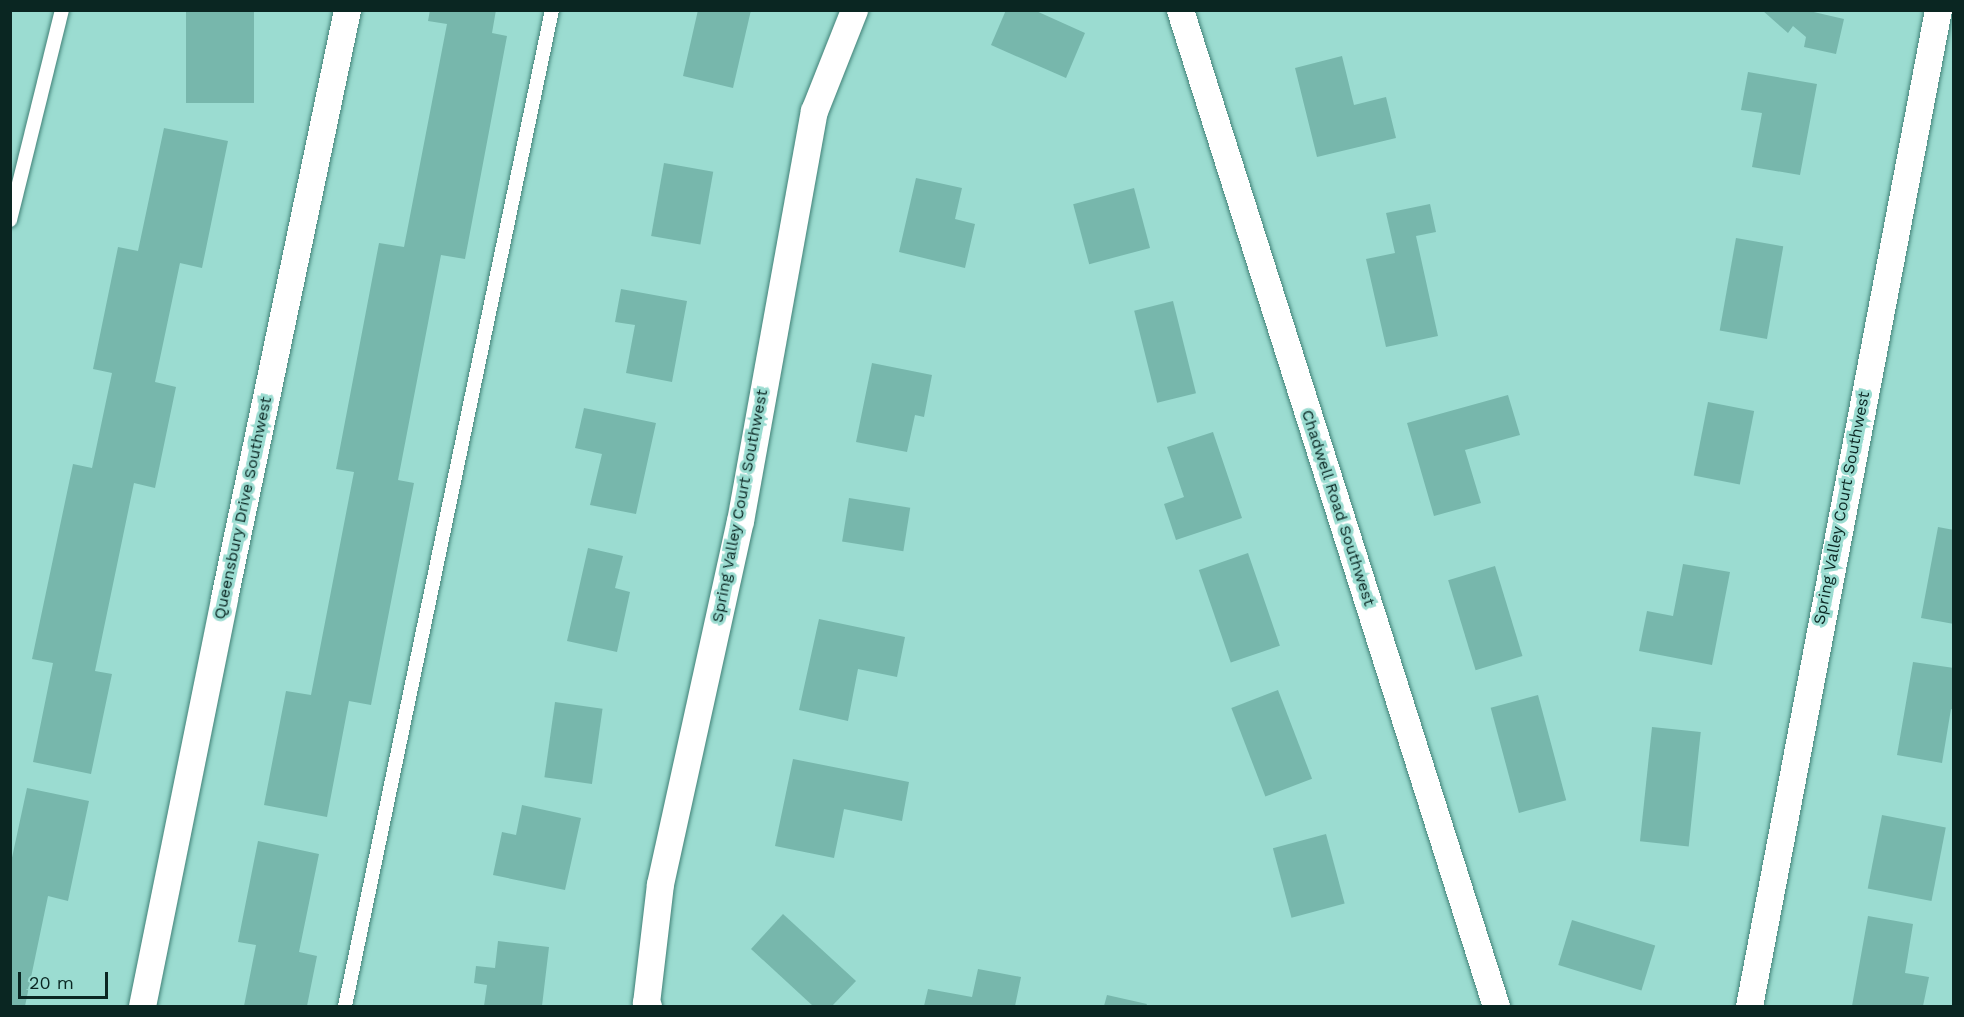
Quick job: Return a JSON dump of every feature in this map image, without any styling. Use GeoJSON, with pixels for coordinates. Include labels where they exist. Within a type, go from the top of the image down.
{"type":"FeatureCollection","features":[{"type":"Feature","properties":{"kind":"street","name":"Queensbury Drive Southwest"},"geometry":{"type":"LineString","coordinates":[[142,1006],[221,610],[347,10]]}},
{"type":"Feature","properties":{"kind":"street","name":"Spring Valley Court Southwest"},"geometry":{"type":"LineString","coordinates":[[648,1006],[646,1004],[660,884],[740,521],[814,111],[855,10]]}},
{"type":"Feature","properties":{"kind":"street","name":"Chadwell Road Southwest"},"geometry":{"type":"LineString","coordinates":[[1180,10],[1496,1006]]}},
{"type":"Feature","properties":{"kind":"street","name":"Spring Valley Court Southwest"},"geometry":{"type":"LineString","coordinates":[[1749,1006],[1938,10]]}},
{"type":"Feature","properties":{"kind":"lane"},"geometry":{"type":"LineString","coordinates":[[10,220],[62,10]]}},
{"type":"Feature","properties":{"kind":"lane"},"geometry":{"type":"LineString","coordinates":[[345,1006],[552,10]]}},
{"type":"Feature","properties":{"kind":"building"},"geometry":{"type":"Polygon","coordinates":[[[186,10],[254,10],[254,103],[186,103],[186,10]]]}},
{"type":"Feature","properties":{"kind":"building"},"geometry":{"type":"Polygon","coordinates":[[[430,10],[496,10],[492,33],[507,36],[465,259],[441,255],[398,480],[414,483],[371,705],[349,701],[327,817],[264,805],[286,691],[311,695],[354,472],[336,469],[379,243],[404,247],[447,24],[428,21],[430,10]]]}},
{"type":"Feature","properties":{"kind":"building"},"geometry":{"type":"Polygon","coordinates":[[[698,10],[751,10],[733,88],[683,76],[698,10]]]}},
{"type":"Feature","properties":{"kind":"building"},"geometry":{"type":"Polygon","coordinates":[[[1006,10],[1034,10],[1085,33],[1066,78],[991,45],[1006,10]]]}},
{"type":"Feature","properties":{"kind":"building"},"geometry":{"type":"Polygon","coordinates":[[[1762,10],[1805,10],[1844,19],[1836,54],[1804,47],[1806,37],[1793,26],[1788,33],[1762,10]]]}},
{"type":"Feature","properties":{"kind":"building"},"geometry":{"type":"Polygon","coordinates":[[[1342,56],[1354,105],[1386,97],[1396,138],[1317,157],[1295,68],[1342,56]]]}},
{"type":"Feature","properties":{"kind":"building"},"geometry":{"type":"Polygon","coordinates":[[[1748,72],[1817,84],[1800,175],[1752,167],[1762,113],[1741,110],[1748,72]]]}},
{"type":"Feature","properties":{"kind":"building"},"geometry":{"type":"Polygon","coordinates":[[[164,128],[228,141],[202,268],[180,263],[155,382],[176,387],[155,488],[134,483],[95,671],[112,674],[91,774],[33,762],[53,663],[32,659],[73,464],[92,468],[112,373],[93,369],[118,247],[138,251],[164,128]]]}},
{"type":"Feature","properties":{"kind":"building"},"geometry":{"type":"Polygon","coordinates":[[[664,163],[713,172],[700,245],[651,236],[664,163]]]}},
{"type":"Feature","properties":{"kind":"building"},"geometry":{"type":"Polygon","coordinates":[[[916,178],[962,188],[955,219],[975,224],[965,268],[899,252],[916,178]]]}},
{"type":"Feature","properties":{"kind":"building"},"geometry":{"type":"Polygon","coordinates":[[[1134,188],[1150,248],[1089,264],[1073,204],[1134,188]]]}},
{"type":"Feature","properties":{"kind":"building"},"geometry":{"type":"Polygon","coordinates":[[[1430,204],[1436,232],[1416,236],[1438,336],[1386,347],[1366,259],[1395,253],[1386,213],[1430,204]]]}},
{"type":"Feature","properties":{"kind":"building"},"geometry":{"type":"Polygon","coordinates":[[[1736,238],[1783,246],[1767,339],[1720,331],[1736,238]]]}},
{"type":"Feature","properties":{"kind":"building"},"geometry":{"type":"Polygon","coordinates":[[[621,289],[687,301],[672,382],[626,373],[635,325],[615,322],[621,289]]]}},
{"type":"Feature","properties":{"kind":"building"},"geometry":{"type":"Polygon","coordinates":[[[1173,301],[1196,393],[1157,403],[1134,311],[1173,301]]]}},
{"type":"Feature","properties":{"kind":"building"},"geometry":{"type":"Polygon","coordinates":[[[872,363],[932,375],[924,417],[915,415],[907,452],[856,442],[872,363]]]}},
{"type":"Feature","properties":{"kind":"building"},"geometry":{"type":"Polygon","coordinates":[[[1508,395],[1520,435],[1465,450],[1481,503],[1434,516],[1407,423],[1508,395]]]}},
{"type":"Feature","properties":{"kind":"building"},"geometry":{"type":"Polygon","coordinates":[[[1708,402],[1754,411],[1740,485],[1694,476],[1708,402]]]}},
{"type":"Feature","properties":{"kind":"building"},"geometry":{"type":"Polygon","coordinates":[[[584,408],[656,423],[636,514],[590,505],[602,454],[575,448],[584,408]]]}},
{"type":"Feature","properties":{"kind":"building"},"geometry":{"type":"Polygon","coordinates":[[[1213,432],[1242,518],[1176,540],[1164,504],[1184,497],[1167,447],[1213,432]]]}},
{"type":"Feature","properties":{"kind":"building"},"geometry":{"type":"Polygon","coordinates":[[[849,498],[910,508],[903,551],[842,541],[849,498]]]}},
{"type":"Feature","properties":{"kind":"building"},"geometry":{"type":"Polygon","coordinates":[[[1938,527],[1954,530],[1954,624],[1921,618],[1938,527]]]}},
{"type":"Feature","properties":{"kind":"building"},"geometry":{"type":"Polygon","coordinates":[[[588,548],[623,556],[615,588],[630,592],[617,652],[567,641],[588,548]]]}},
{"type":"Feature","properties":{"kind":"building"},"geometry":{"type":"Polygon","coordinates":[[[1248,553],[1280,646],[1231,663],[1199,570],[1248,553]]]}},
{"type":"Feature","properties":{"kind":"building"},"geometry":{"type":"Polygon","coordinates":[[[1683,564],[1730,572],[1712,665],[1639,651],[1647,611],[1673,616],[1683,564]]]}},
{"type":"Feature","properties":{"kind":"building"},"geometry":{"type":"Polygon","coordinates":[[[1495,566],[1522,656],[1476,670],[1448,580],[1495,566]]]}},
{"type":"Feature","properties":{"kind":"building"},"geometry":{"type":"Polygon","coordinates":[[[819,619],[905,637],[897,677],[858,669],[848,721],[799,710],[819,619]]]}},
{"type":"Feature","properties":{"kind":"building"},"geometry":{"type":"Polygon","coordinates":[[[1913,662],[1954,668],[1954,710],[1951,709],[1942,763],[1897,755],[1913,662]]]}},
{"type":"Feature","properties":{"kind":"building"},"geometry":{"type":"Polygon","coordinates":[[[1278,690],[1312,779],[1265,797],[1231,708],[1278,690]]]}},
{"type":"Feature","properties":{"kind":"building"},"geometry":{"type":"Polygon","coordinates":[[[1538,695],[1566,800],[1519,813],[1491,708],[1538,695]]]}},
{"type":"Feature","properties":{"kind":"building"},"geometry":{"type":"Polygon","coordinates":[[[555,702],[603,709],[592,784],[544,777],[555,702]]]}},
{"type":"Feature","properties":{"kind":"building"},"geometry":{"type":"Polygon","coordinates":[[[1652,727],[1701,732],[1689,846],[1640,841],[1652,727]]]}},
{"type":"Feature","properties":{"kind":"building"},"geometry":{"type":"Polygon","coordinates":[[[793,759],[909,782],[902,821],[844,809],[834,858],[775,846],[793,759]]]}},
{"type":"Feature","properties":{"kind":"building"},"geometry":{"type":"Polygon","coordinates":[[[27,788],[89,801],[68,901],[48,896],[25,1006],[10,1006],[10,867],[27,788]]]}},
{"type":"Feature","properties":{"kind":"building"},"geometry":{"type":"Polygon","coordinates":[[[522,805],[581,818],[565,890],[493,875],[502,832],[516,835],[522,805]]]}},
{"type":"Feature","properties":{"kind":"building"},"geometry":{"type":"Polygon","coordinates":[[[1882,815],[1946,827],[1931,901],[1868,889],[1882,815]]]}},
{"type":"Feature","properties":{"kind":"building"},"geometry":{"type":"Polygon","coordinates":[[[1326,834],[1345,904],[1292,918],[1273,848],[1326,834]]]}},
{"type":"Feature","properties":{"kind":"building"},"geometry":{"type":"Polygon","coordinates":[[[258,841],[319,854],[299,952],[317,956],[307,1006],[244,1006],[256,945],[238,942],[258,841]]]}},
{"type":"Feature","properties":{"kind":"building"},"geometry":{"type":"Polygon","coordinates":[[[783,914],[856,981],[832,1006],[813,1006],[751,949],[783,914]]]}},
{"type":"Feature","properties":{"kind":"building"},"geometry":{"type":"Polygon","coordinates":[[[1868,916],[1913,924],[1905,973],[1929,977],[1923,1006],[1852,1006],[1868,916]]]}},
{"type":"Feature","properties":{"kind":"building"},"geometry":{"type":"Polygon","coordinates":[[[1572,920],[1655,945],[1641,990],[1558,965],[1572,920]]]}},
{"type":"Feature","properties":{"kind":"building"},"geometry":{"type":"Polygon","coordinates":[[[498,941],[549,947],[542,1006],[484,1006],[487,985],[474,983],[476,966],[495,968],[498,941]]]}},
{"type":"Feature","properties":{"kind":"building"},"geometry":{"type":"Polygon","coordinates":[[[978,969],[1021,977],[1015,1006],[924,1006],[928,989],[972,997],[978,969]]]}},
{"type":"Feature","properties":{"kind":"building"},"geometry":{"type":"Polygon","coordinates":[[[1107,995],[1147,1004],[1146,1006],[1104,1006],[1107,995]]]}}]}
